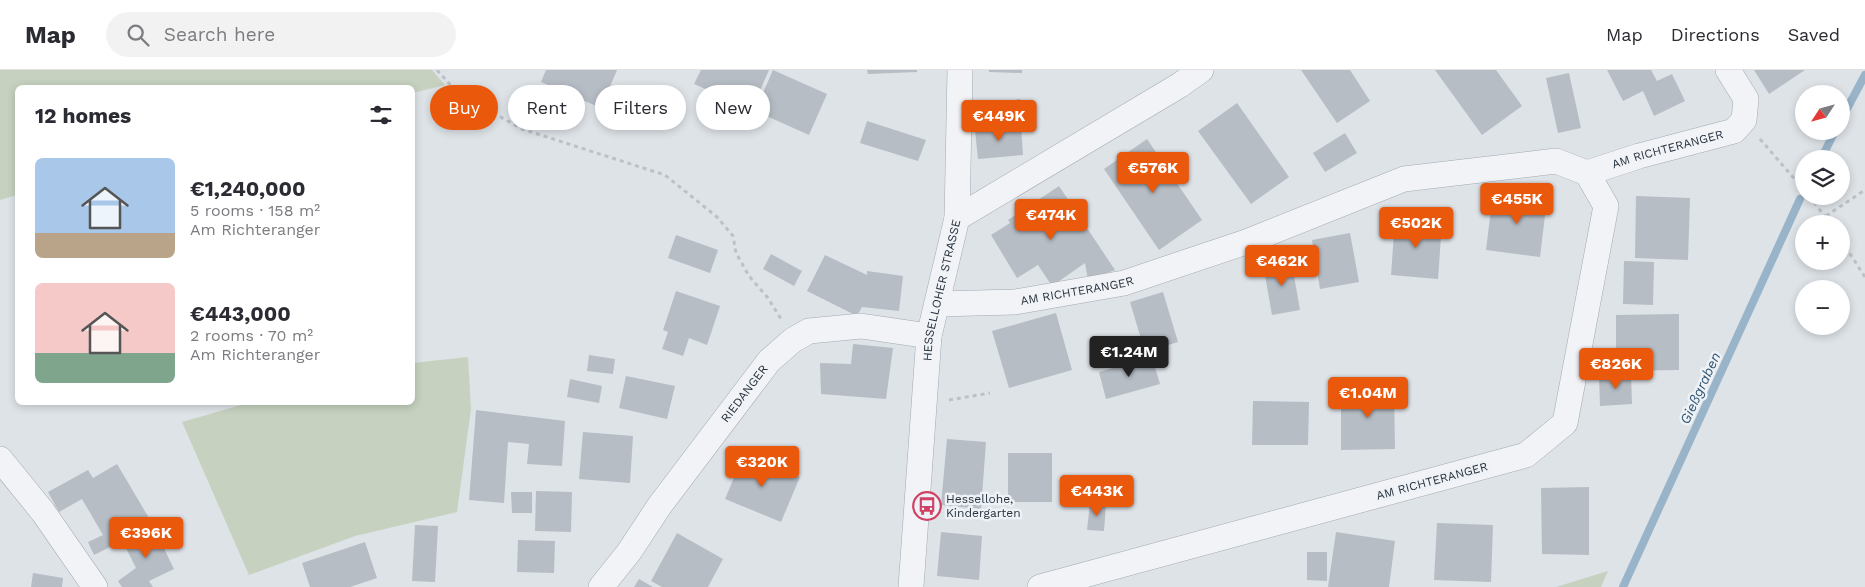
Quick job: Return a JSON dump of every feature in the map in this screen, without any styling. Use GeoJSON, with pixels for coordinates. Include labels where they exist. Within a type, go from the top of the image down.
{"type":"FeatureCollection","features":[{"type":"Feature","properties":{"kind":"street"},"geometry":{"type":"LineString","coordinates":[[957,218],[960,70]]}},
{"type":"Feature","properties":{"kind":"street","name":"HESSELLOHER STRASSE"},"geometry":{"type":"LineString","coordinates":[[911,587],[929,336],[957,218],[1180,85],[1201,70]]}},
{"type":"Feature","properties":{"kind":"street"},"geometry":{"type":"LineString","coordinates":[[1728,70],[1746,99],[1744,120]]}},
{"type":"Feature","properties":{"kind":"street","name":"AM RICHTERANGER"},"geometry":{"type":"LineString","coordinates":[[1587,173],[1639,156],[1734,131],[1744,120]]}},
{"type":"Feature","properties":{"kind":"street","name":"AM RICHTERANGER"},"geometry":{"type":"LineString","coordinates":[[936,304],[1015,302],[1124,283],[1246,242],[1404,179],[1556,161],[1587,173],[1606,206],[1565,423],[1526,456],[1040,587]]}},
{"type":"Feature","properties":{"kind":"street","name":"RIEDANGER"},"geometry":{"type":"LineString","coordinates":[[601,587],[629,552],[660,505],[769,361],[793,340],[809,331],[861,326],[929,336]]}},
{"type":"Feature","properties":{"kind":"street"},"geometry":{"type":"LineString","coordinates":[[0,459],[43,512],[95,587]]}},
{"type":"Feature","properties":{"kind":"path"},"geometry":{"type":"LineString","coordinates":[[437,70],[464,100],[488,110],[522,129],[665,176],[685,190],[717,217],[732,236],[736,253],[749,276],[768,298],[793,340]]}},
{"type":"Feature","properties":{"kind":"path"},"geometry":{"type":"LineString","coordinates":[[1744,120],[1795,180]]}},
{"type":"Feature","properties":{"kind":"path"},"geometry":{"type":"LineString","coordinates":[[1828,215],[1865,190]]}},
{"type":"Feature","properties":{"kind":"path"},"geometry":{"type":"LineString","coordinates":[[1817,205],[1825,215]]}},
{"type":"Feature","properties":{"kind":"path"},"geometry":{"type":"LineString","coordinates":[[1850,254],[1865,276]]}},
{"type":"Feature","properties":{"kind":"path"},"geometry":{"type":"LineString","coordinates":[[924,405],[990,392]]}},
{"type":"Feature","properties":{"kind":"green space"},"geometry":{"type":"Polygon","coordinates":[[[0,70],[432,70],[445,85],[430,85],[430,89],[415,92],[415,85],[15,85],[15,196],[0,200],[0,70]]]}},
{"type":"Feature","properties":{"kind":"green space"},"geometry":{"type":"Polygon","coordinates":[[[468,357],[471,409],[457,512],[355,536],[249,575],[182,422],[241,405],[415,405],[415,363],[468,357]]]}},
{"type":"Feature","properties":{"kind":"green space"},"geometry":{"type":"Polygon","coordinates":[[[1608,571],[1601,587],[1556,587],[1608,571]]]}},
{"type":"Feature","properties":{"kind":"building"},"geometry":{"type":"Polygon","coordinates":[[[546,70],[617,70],[611,85],[595,85],[595,105],[585,101],[585,85],[548,85],[541,82],[546,70]]]}},
{"type":"Feature","properties":{"kind":"building"},"geometry":{"type":"Polygon","coordinates":[[[701,70],[769,70],[762,85],[694,84],[701,70]]]}},
{"type":"Feature","properties":{"kind":"building"},"geometry":{"type":"Polygon","coordinates":[[[773,70],[827,94],[809,135],[770,118],[770,85],[766,85],[773,70]]]}},
{"type":"Feature","properties":{"kind":"building"},"geometry":{"type":"Polygon","coordinates":[[[867,70],[917,70],[917,72],[868,74],[867,70]]]}},
{"type":"Feature","properties":{"kind":"building"},"geometry":{"type":"Polygon","coordinates":[[[989,70],[1022,70],[1022,73],[989,72],[989,70]]]}},
{"type":"Feature","properties":{"kind":"building"},"geometry":{"type":"Polygon","coordinates":[[[1301,70],[1350,70],[1370,101],[1337,123],[1301,70]]]}},
{"type":"Feature","properties":{"kind":"building"},"geometry":{"type":"Polygon","coordinates":[[[1435,70],[1496,70],[1522,106],[1482,135],[1435,70]]]}},
{"type":"Feature","properties":{"kind":"building"},"geometry":{"type":"Polygon","coordinates":[[[1607,70],[1651,70],[1657,81],[1672,74],[1685,101],[1654,116],[1643,91],[1623,101],[1607,70]]]}},
{"type":"Feature","properties":{"kind":"building"},"geometry":{"type":"Polygon","coordinates":[[[1754,70],[1805,70],[1769,94],[1754,70]]]}},
{"type":"Feature","properties":{"kind":"building"},"geometry":{"type":"Polygon","coordinates":[[[1569,73],[1581,128],[1558,133],[1546,78],[1569,73]]]}},
{"type":"Feature","properties":{"kind":"building"},"geometry":{"type":"Polygon","coordinates":[[[1020,99],[1023,119],[996,125],[992,104],[1020,99]]]}},
{"type":"Feature","properties":{"kind":"building"},"geometry":{"type":"Polygon","coordinates":[[[1237,103],[1289,177],[1251,204],[1198,131],[1237,103]]]}},
{"type":"Feature","properties":{"kind":"building"},"geometry":{"type":"Polygon","coordinates":[[[867,121],[926,140],[918,161],[860,143],[867,121]]]}},
{"type":"Feature","properties":{"kind":"building"},"geometry":{"type":"Polygon","coordinates":[[[1021,126],[1023,155],[978,159],[975,130],[1021,126]]]}},
{"type":"Feature","properties":{"kind":"building"},"geometry":{"type":"Polygon","coordinates":[[[1345,133],[1357,153],[1325,172],[1313,153],[1345,133]]]}},
{"type":"Feature","properties":{"kind":"building"},"geometry":{"type":"Polygon","coordinates":[[[1147,139],[1202,220],[1159,250],[1104,169],[1147,139]]]}},
{"type":"Feature","properties":{"kind":"building"},"geometry":{"type":"Polygon","coordinates":[[[1059,186],[1115,270],[1088,280],[1085,263],[1052,286],[1038,265],[1017,278],[991,235],[1010,223],[1008,220],[1059,186]]]}},
{"type":"Feature","properties":{"kind":"building"},"geometry":{"type":"Polygon","coordinates":[[[1493,193],[1547,199],[1540,257],[1486,250],[1493,193]]]}},
{"type":"Feature","properties":{"kind":"building"},"geometry":{"type":"Polygon","coordinates":[[[1636,196],[1690,198],[1688,260],[1635,258],[1636,196]]]}},
{"type":"Feature","properties":{"kind":"building"},"geometry":{"type":"Polygon","coordinates":[[[1395,219],[1442,223],[1438,279],[1391,275],[1395,219]]]}},
{"type":"Feature","properties":{"kind":"building"},"geometry":{"type":"Polygon","coordinates":[[[1350,233],[1359,282],[1320,289],[1312,240],[1350,233]]]}},
{"type":"Feature","properties":{"kind":"building"},"geometry":{"type":"Polygon","coordinates":[[[676,235],[718,250],[710,273],[668,258],[676,235]]]}},
{"type":"Feature","properties":{"kind":"building"},"geometry":{"type":"Polygon","coordinates":[[[771,254],[802,271],[794,286],[763,269],[771,254]]]}},
{"type":"Feature","properties":{"kind":"building"},"geometry":{"type":"Polygon","coordinates":[[[825,255],[867,275],[867,271],[903,276],[899,311],[862,307],[857,316],[807,291],[825,255]]]}},
{"type":"Feature","properties":{"kind":"building"},"geometry":{"type":"Polygon","coordinates":[[[1291,259],[1300,310],[1272,315],[1263,264],[1291,259]]]}},
{"type":"Feature","properties":{"kind":"building"},"geometry":{"type":"Polygon","coordinates":[[[1624,261],[1654,262],[1653,305],[1623,304],[1624,261]]]}},
{"type":"Feature","properties":{"kind":"building"},"geometry":{"type":"Polygon","coordinates":[[[676,291],[720,306],[707,345],[689,338],[683,356],[662,349],[668,332],[663,330],[676,291]]]}},
{"type":"Feature","properties":{"kind":"building"},"geometry":{"type":"Polygon","coordinates":[[[1163,292],[1178,342],[1145,352],[1130,302],[1163,292]]]}},
{"type":"Feature","properties":{"kind":"building"},"geometry":{"type":"Polygon","coordinates":[[[1056,313],[1072,370],[1009,388],[992,331],[1056,313]]]}},
{"type":"Feature","properties":{"kind":"building"},"geometry":{"type":"Polygon","coordinates":[[[1679,314],[1679,370],[1616,371],[1616,315],[1679,314]]]}},
{"type":"Feature","properties":{"kind":"building"},"geometry":{"type":"Polygon","coordinates":[[[853,344],[893,348],[886,399],[821,394],[820,363],[851,364],[853,344]]]}},
{"type":"Feature","properties":{"kind":"building"},"geometry":{"type":"Polygon","coordinates":[[[589,355],[615,359],[613,374],[587,371],[589,355]]]}},
{"type":"Feature","properties":{"kind":"building"},"geometry":{"type":"Polygon","coordinates":[[[1152,357],[1160,384],[1106,399],[1099,372],[1152,357]]]}},
{"type":"Feature","properties":{"kind":"building"},"geometry":{"type":"Polygon","coordinates":[[[1631,374],[1632,404],[1600,406],[1599,376],[1631,374]]]}},
{"type":"Feature","properties":{"kind":"building"},"geometry":{"type":"Polygon","coordinates":[[[626,376],[675,386],[667,419],[619,408],[626,376]]]}},
{"type":"Feature","properties":{"kind":"building"},"geometry":{"type":"Polygon","coordinates":[[[570,379],[602,386],[599,403],[567,397],[570,379]]]}},
{"type":"Feature","properties":{"kind":"building"},"geometry":{"type":"Polygon","coordinates":[[[1341,389],[1394,389],[1395,449],[1341,450],[1341,389]]]}},
{"type":"Feature","properties":{"kind":"building"},"geometry":{"type":"Polygon","coordinates":[[[1253,401],[1309,402],[1308,445],[1252,445],[1253,401]]]}},
{"type":"Feature","properties":{"kind":"building"},"geometry":{"type":"Polygon","coordinates":[[[476,410],[565,421],[562,466],[527,464],[529,444],[508,442],[504,503],[469,500],[476,410]]]}},
{"type":"Feature","properties":{"kind":"building"},"geometry":{"type":"Polygon","coordinates":[[[583,432],[633,436],[630,483],[579,479],[583,432]]]}},
{"type":"Feature","properties":{"kind":"building"},"geometry":{"type":"Polygon","coordinates":[[[947,439],[986,442],[981,509],[941,505],[947,439]]]}},
{"type":"Feature","properties":{"kind":"building"},"geometry":{"type":"Polygon","coordinates":[[[1008,453],[1052,453],[1052,502],[1008,502],[1008,453]]]}},
{"type":"Feature","properties":{"kind":"building"},"geometry":{"type":"Polygon","coordinates":[[[744,454],[800,477],[781,522],[725,499],[744,454]]]}},
{"type":"Feature","properties":{"kind":"building"},"geometry":{"type":"Polygon","coordinates":[[[117,464],[149,518],[119,536],[122,541],[94,555],[88,542],[103,535],[82,499],[59,512],[48,492],[88,470],[93,478],[117,464]]]}},
{"type":"Feature","properties":{"kind":"building"},"geometry":{"type":"Polygon","coordinates":[[[1589,487],[1589,555],[1542,554],[1541,488],[1589,487]]]}},
{"type":"Feature","properties":{"kind":"building"},"geometry":{"type":"Polygon","coordinates":[[[536,491],[572,492],[571,532],[535,531],[536,491]]]}},
{"type":"Feature","properties":{"kind":"building"},"geometry":{"type":"Polygon","coordinates":[[[511,492],[532,492],[532,513],[512,513],[511,492]]]}},
{"type":"Feature","properties":{"kind":"building"},"geometry":{"type":"Polygon","coordinates":[[[1090,503],[1106,505],[1104,531],[1087,530],[1090,503]]]}},
{"type":"Feature","properties":{"kind":"building"},"geometry":{"type":"Polygon","coordinates":[[[1437,523],[1493,525],[1491,582],[1434,580],[1437,523]]]}},
{"type":"Feature","properties":{"kind":"building"},"geometry":{"type":"Polygon","coordinates":[[[415,525],[438,526],[435,582],[412,581],[415,525]]]}},
{"type":"Feature","properties":{"kind":"building"},"geometry":{"type":"Polygon","coordinates":[[[153,526],[174,569],[149,581],[153,587],[122,587],[118,581],[136,568],[122,540],[153,526]]]}},
{"type":"Feature","properties":{"kind":"building"},"geometry":{"type":"Polygon","coordinates":[[[941,532],[982,536],[979,580],[937,576],[941,532]]]}},
{"type":"Feature","properties":{"kind":"building"},"geometry":{"type":"Polygon","coordinates":[[[1336,532],[1395,541],[1389,587],[1328,587],[1336,532]]]}},
{"type":"Feature","properties":{"kind":"building"},"geometry":{"type":"Polygon","coordinates":[[[677,533],[723,559],[708,587],[662,587],[651,581],[677,533]]]}},
{"type":"Feature","properties":{"kind":"building"},"geometry":{"type":"Polygon","coordinates":[[[518,540],[555,541],[554,573],[517,572],[518,540]]]}},
{"type":"Feature","properties":{"kind":"building"},"geometry":{"type":"Polygon","coordinates":[[[365,542],[377,578],[350,587],[310,587],[302,563],[365,542]]]}},
{"type":"Feature","properties":{"kind":"building"},"geometry":{"type":"Polygon","coordinates":[[[1307,552],[1327,552],[1327,581],[1307,580],[1307,552]]]}},
{"type":"Feature","properties":{"kind":"building"},"geometry":{"type":"Polygon","coordinates":[[[33,573],[63,578],[62,587],[31,587],[33,573]]]}},
{"type":"Feature","properties":{"kind":"building"},"geometry":{"type":"Polygon","coordinates":[[[639,579],[653,587],[634,587],[639,579]]]}},
{"type":"Feature","properties":{"kind":"waterway","name":"Gießgraben"},"geometry":{"type":"LineString","coordinates":[[1850,103],[1865,75]]}},
{"type":"Feature","properties":{"kind":"waterway","name":"Gießgraben"},"geometry":{"type":"LineString","coordinates":[[1826,150],[1830,140]]}},
{"type":"Feature","properties":{"kind":"waterway","name":"Gießgraben"},"geometry":{"type":"LineString","coordinates":[[1623,587],[1797,205]]}},
{"type":"Feature","properties":{"kind":"place","name":"Hessellohe, Kindergarten"},"geometry":{"type":"Point","coordinates":[927,506]}}]}
